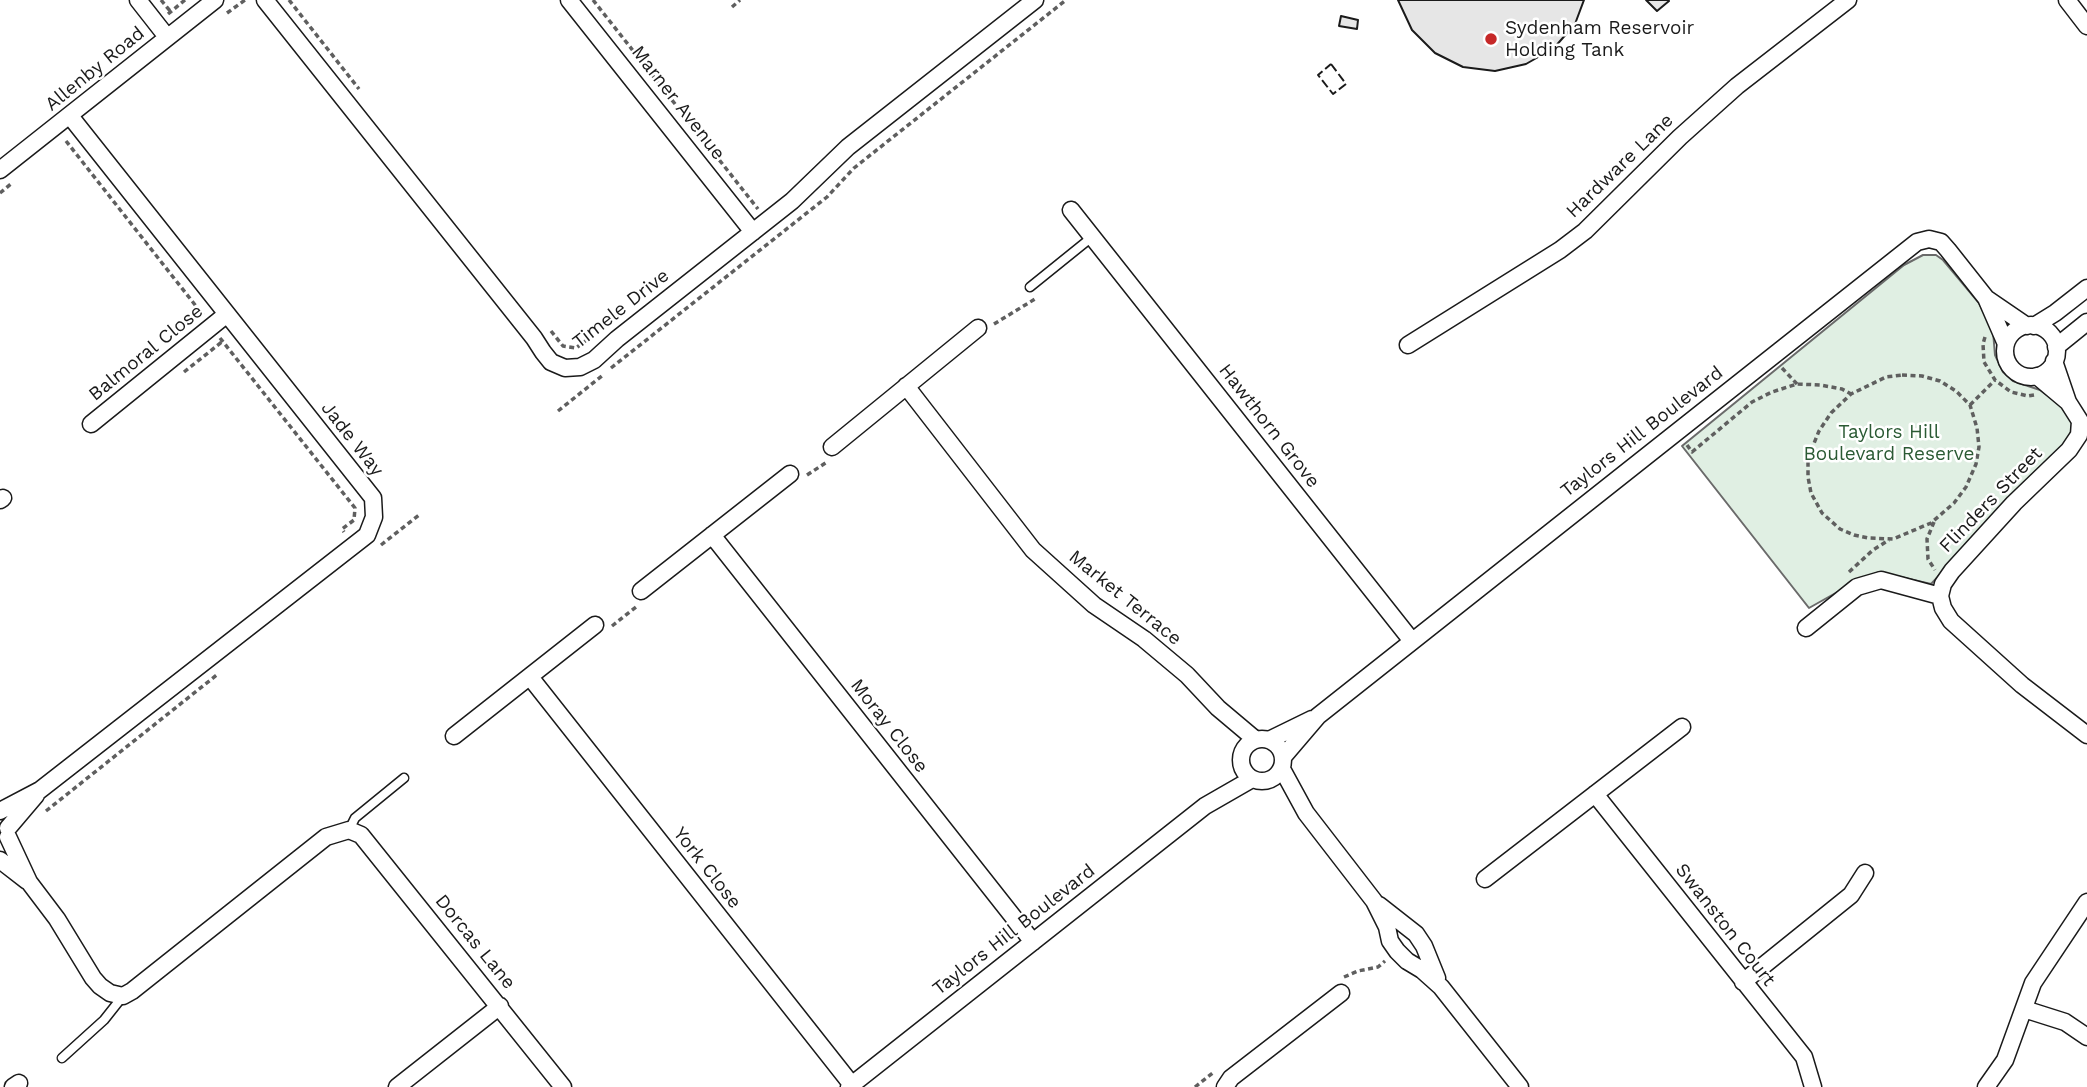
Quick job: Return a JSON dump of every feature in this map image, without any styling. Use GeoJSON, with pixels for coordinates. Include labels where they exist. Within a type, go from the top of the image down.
{"type":"FeatureCollection","features":[{"type":"Feature","properties":{"kind":"street"},"geometry":{"type":"LineString","coordinates":[[138,0],[167,37]]}},
{"type":"Feature","properties":{"kind":"street","name":"Allenby Road"},"geometry":{"type":"LineString","coordinates":[[0,170],[215,0]]}},
{"type":"Feature","properties":{"kind":"street","name":"Timele Drive"},"geometry":{"type":"LineString","coordinates":[[265,0],[551,362],[565,368],[580,367],[594,360],[792,201],[848,148],[1035,0]]}},
{"type":"Feature","properties":{"kind":"street","name":"Marner Avenue"},"geometry":{"type":"LineString","coordinates":[[569,0],[753,232]]}},
{"type":"Feature","properties":{"kind":"street","name":"Hardware Lane"},"geometry":{"type":"LineString","coordinates":[[1408,345],[1549,257],[1585,231],[1681,136],[1737,86],[1848,0]]}},
{"type":"Feature","properties":{"kind":"street"},"geometry":{"type":"LineString","coordinates":[[2067,0],[2087,26]]}},
{"type":"Feature","properties":{"kind":"street","name":"Jade Way"},"geometry":{"type":"LineString","coordinates":[[3,828],[40,790],[367,535],[374,517],[373,498],[70,116]]}},
{"type":"Feature","properties":{"kind":"street","name":"Hawthorn Grove"},"geometry":{"type":"LineString","coordinates":[[1071,211],[1412,641]]}},
{"type":"Feature","properties":{"kind":"street","name":"Taylors Hill Boulevard"},"geometry":{"type":"LineString","coordinates":[[1282,763],[1318,716],[1917,242],[1929,239],[1941,242],[1986,299],[2006,344]]}},
{"type":"Feature","properties":{"kind":"street"},"geometry":{"type":"LineString","coordinates":[[2087,288],[2054,313],[2014,332],[2006,344],[2006,359],[2021,375],[2037,376],[2044,373],[2055,354],[2087,323]]}},
{"type":"Feature","properties":{"kind":"street","name":"Taylors Hill Boulevard"},"geometry":{"type":"LineString","coordinates":[[1986,299],[2030,326]]}},
{"type":"Feature","properties":{"kind":"street","name":"Balmoral Close"},"geometry":{"type":"LineString","coordinates":[[91,424],[228,314]]}},
{"type":"Feature","properties":{"kind":"street"},"geometry":{"type":"LineString","coordinates":[[2030,326],[2049,332],[2055,354]]}},
{"type":"Feature","properties":{"kind":"street"},"geometry":{"type":"LineString","coordinates":[[832,446],[978,328]]}},
{"type":"Feature","properties":{"kind":"street","name":"Flinders Street"},"geometry":{"type":"LineString","coordinates":[[1942,590],[1952,571],[2014,503],[2083,435],[2080,421],[2068,402],[2055,354]]}},
{"type":"Feature","properties":{"kind":"street"},"geometry":{"type":"LineString","coordinates":[[2037,376],[2068,402]]}},
{"type":"Feature","properties":{"kind":"street","name":"Market Terrace"},"geometry":{"type":"LineString","coordinates":[[906,386],[1033,550],[1094,605],[1144,639],[1187,675],[1218,708],[1262,740]]}},
{"type":"Feature","properties":{"kind":"street"},"geometry":{"type":"LineString","coordinates":[[641,596],[712,535],[790,474]]}},
{"type":"Feature","properties":{"kind":"street","name":"Moray Close"},"geometry":{"type":"LineString","coordinates":[[712,535],[1033,942]]}},
{"type":"Feature","properties":{"kind":"street"},"geometry":{"type":"LineString","coordinates":[[1806,628],[1857,587],[1881,580],[1942,590],[1943,608],[1951,621],[2022,685],[2087,735]]}},
{"type":"Feature","properties":{"kind":"street"},"geometry":{"type":"LineString","coordinates":[[454,736],[595,625]]}},
{"type":"Feature","properties":{"kind":"street","name":"York Close"},"geometry":{"type":"LineString","coordinates":[[530,677],[850,1086]]}},
{"type":"Feature","properties":{"kind":"street","name":"Market Terrace"},"geometry":{"type":"LineString","coordinates":[[1218,708],[1242,758]]}},
{"type":"Feature","properties":{"kind":"street","name":"Taylors Hill Boulevard"},"geometry":{"type":"LineString","coordinates":[[1262,740],[1318,716]]}},
{"type":"Feature","properties":{"kind":"street"},"geometry":{"type":"LineString","coordinates":[[1485,879],[1682,727]]}},
{"type":"Feature","properties":{"kind":"street"},"geometry":{"type":"LineString","coordinates":[[1306,813],[1244,771],[1242,758],[1246,746],[1262,740],[1278,746],[1282,763],[1306,813],[1374,901],[1387,927],[1390,942],[1397,951],[1441,987],[1520,1087]]}},
{"type":"Feature","properties":{"kind":"street","name":"Taylors Hill Boulevard"},"geometry":{"type":"LineString","coordinates":[[1205,806],[1242,758]]}},
{"type":"Feature","properties":{"kind":"street"},"geometry":{"type":"LineString","coordinates":[[1260,780],[1273,779],[1282,763]]}},
{"type":"Feature","properties":{"kind":"street","name":"Taylors Hill Boulevard"},"geometry":{"type":"LineString","coordinates":[[850,1086],[1205,806],[1260,780]]}},
{"type":"Feature","properties":{"kind":"street","name":"Swanston Court"},"geometry":{"type":"LineString","coordinates":[[1595,794],[1804,1057],[1813,1087]]}},
{"type":"Feature","properties":{"kind":"street"},"geometry":{"type":"LineString","coordinates":[[3,828],[29,882],[57,919],[93,978],[110,993],[123,996],[326,837],[349,830]]}},
{"type":"Feature","properties":{"kind":"street","name":"Dorcas Lane"},"geometry":{"type":"LineString","coordinates":[[349,830],[361,835],[563,1087]]}},
{"type":"Feature","properties":{"kind":"street"},"geometry":{"type":"LineString","coordinates":[[0,860],[29,882]]}},
{"type":"Feature","properties":{"kind":"street"},"geometry":{"type":"LineString","coordinates":[[1743,982],[1851,895],[1865,873]]}},
{"type":"Feature","properties":{"kind":"street"},"geometry":{"type":"LineString","coordinates":[[1374,901],[1416,934],[1441,987]]}},
{"type":"Feature","properties":{"kind":"street"},"geometry":{"type":"LineString","coordinates":[[1986,1087],[2005,1060],[2034,983],[2087,902]]}},
{"type":"Feature","properties":{"kind":"street"},"geometry":{"type":"LineString","coordinates":[[1226,1087],[1231,1078],[1341,993]]}},
{"type":"Feature","properties":{"kind":"street"},"geometry":{"type":"LineString","coordinates":[[397,1087],[500,1006]]}},
{"type":"Feature","properties":{"kind":"street"},"geometry":{"type":"LineString","coordinates":[[2024,1009],[2065,1022],[2087,1037]]}},
{"type":"Feature","properties":{"kind":"lane"},"geometry":{"type":"LineString","coordinates":[[1030,287],[1092,237]]}},
{"type":"Feature","properties":{"kind":"lane"},"geometry":{"type":"LineString","coordinates":[[349,830],[355,818],[404,778]]}},
{"type":"Feature","properties":{"kind":"lane"},"geometry":{"type":"LineString","coordinates":[[62,1058],[104,1020],[123,996]]}},
{"type":"Feature","properties":{"kind":"path"},"geometry":{"type":"LineString","coordinates":[[162,0],[171,12]]}},
{"type":"Feature","properties":{"kind":"path"},"geometry":{"type":"LineString","coordinates":[[289,0],[366,97]]}},
{"type":"Feature","properties":{"kind":"path"},"geometry":{"type":"LineString","coordinates":[[593,0],[779,235]]}},
{"type":"Feature","properties":{"kind":"path"},"geometry":{"type":"LineString","coordinates":[[732,7],[740,0]]}},
{"type":"Feature","properties":{"kind":"path"},"geometry":{"type":"LineString","coordinates":[[66,141],[355,508],[354,520],[342,529],[355,544]]}},
{"type":"Feature","properties":{"kind":"path"},"geometry":{"type":"LineString","coordinates":[[978,328],[982,334],[1046,291],[1038,281]]}},
{"type":"Feature","properties":{"kind":"path"},"geometry":{"type":"LineString","coordinates":[[546,325],[563,346],[576,348],[592,336]]}},
{"type":"Feature","properties":{"kind":"path"},"geometry":{"type":"LineString","coordinates":[[1922,376],[1940,381],[1956,391],[1970,405],[1979,447],[1976,464],[1966,487],[1954,503],[1935,519],[1908,534],[1893,538],[1854,535],[1840,528],[1822,513],[1811,493],[1808,458],[1819,431],[1831,413],[1851,394],[1886,377],[1922,376]]}},
{"type":"Feature","properties":{"kind":"path"},"geometry":{"type":"LineString","coordinates":[[1970,405],[1995,380]]}},
{"type":"Feature","properties":{"kind":"path"},"geometry":{"type":"LineString","coordinates":[[1676,432],[1692,452],[1752,402],[1772,392],[1797,384],[1842,389],[1851,394]]}},
{"type":"Feature","properties":{"kind":"path"},"geometry":{"type":"LineString","coordinates":[[376,549],[419,515]]}},
{"type":"Feature","properties":{"kind":"path"},"geometry":{"type":"LineString","coordinates":[[1935,519],[1927,539],[1928,559],[1942,590]]}},
{"type":"Feature","properties":{"kind":"path"},"geometry":{"type":"LineString","coordinates":[[595,625],[602,634],[641,596]]}},
{"type":"Feature","properties":{"kind":"path"},"geometry":{"type":"LineString","coordinates":[[38,817],[223,670]]}},
{"type":"Feature","properties":{"kind":"green space","name":"Taylors Hill Boulevard Reserve"},"geometry":{"type":"Polygon","coordinates":[[[1923,255],[1936,255],[1943,260],[1979,303],[1993,331],[1995,355],[2003,372],[2013,381],[2040,390],[2068,411],[2072,424],[2070,438],[1931,584],[1879,572],[1809,608],[1682,446],[1904,265],[1923,255]]]}},
{"type":"Feature","properties":{"kind":"building","name":"Sydenham Reservoir Holding Tank"},"geometry":{"type":"Polygon","coordinates":[[[1398,0],[1584,0],[1575,24],[1554,48],[1526,64],[1495,71],[1463,67],[1435,53],[1412,30],[1398,0]]]}},
{"type":"Feature","properties":{"kind":"building"},"geometry":{"type":"Polygon","coordinates":[[[1646,0],[1668,0],[1669,1],[1657,11],[1646,0]]]}},
{"type":"Feature","properties":{"kind":"building"},"geometry":{"type":"Polygon","coordinates":[[[1341,16],[1358,20],[1357,29],[1339,26],[1341,16]]]}},
{"type":"Feature","properties":{"kind":"fence"},"geometry":{"type":"LineString","coordinates":[[1331,64],[1346,84],[1333,94],[1318,75],[1331,64]]}},
{"type":"Feature","properties":{"kind":"place","name":"Sydenham Reservoir Holding Tank"},"geometry":{"type":"Point","coordinates":[1491,39]}}]}
